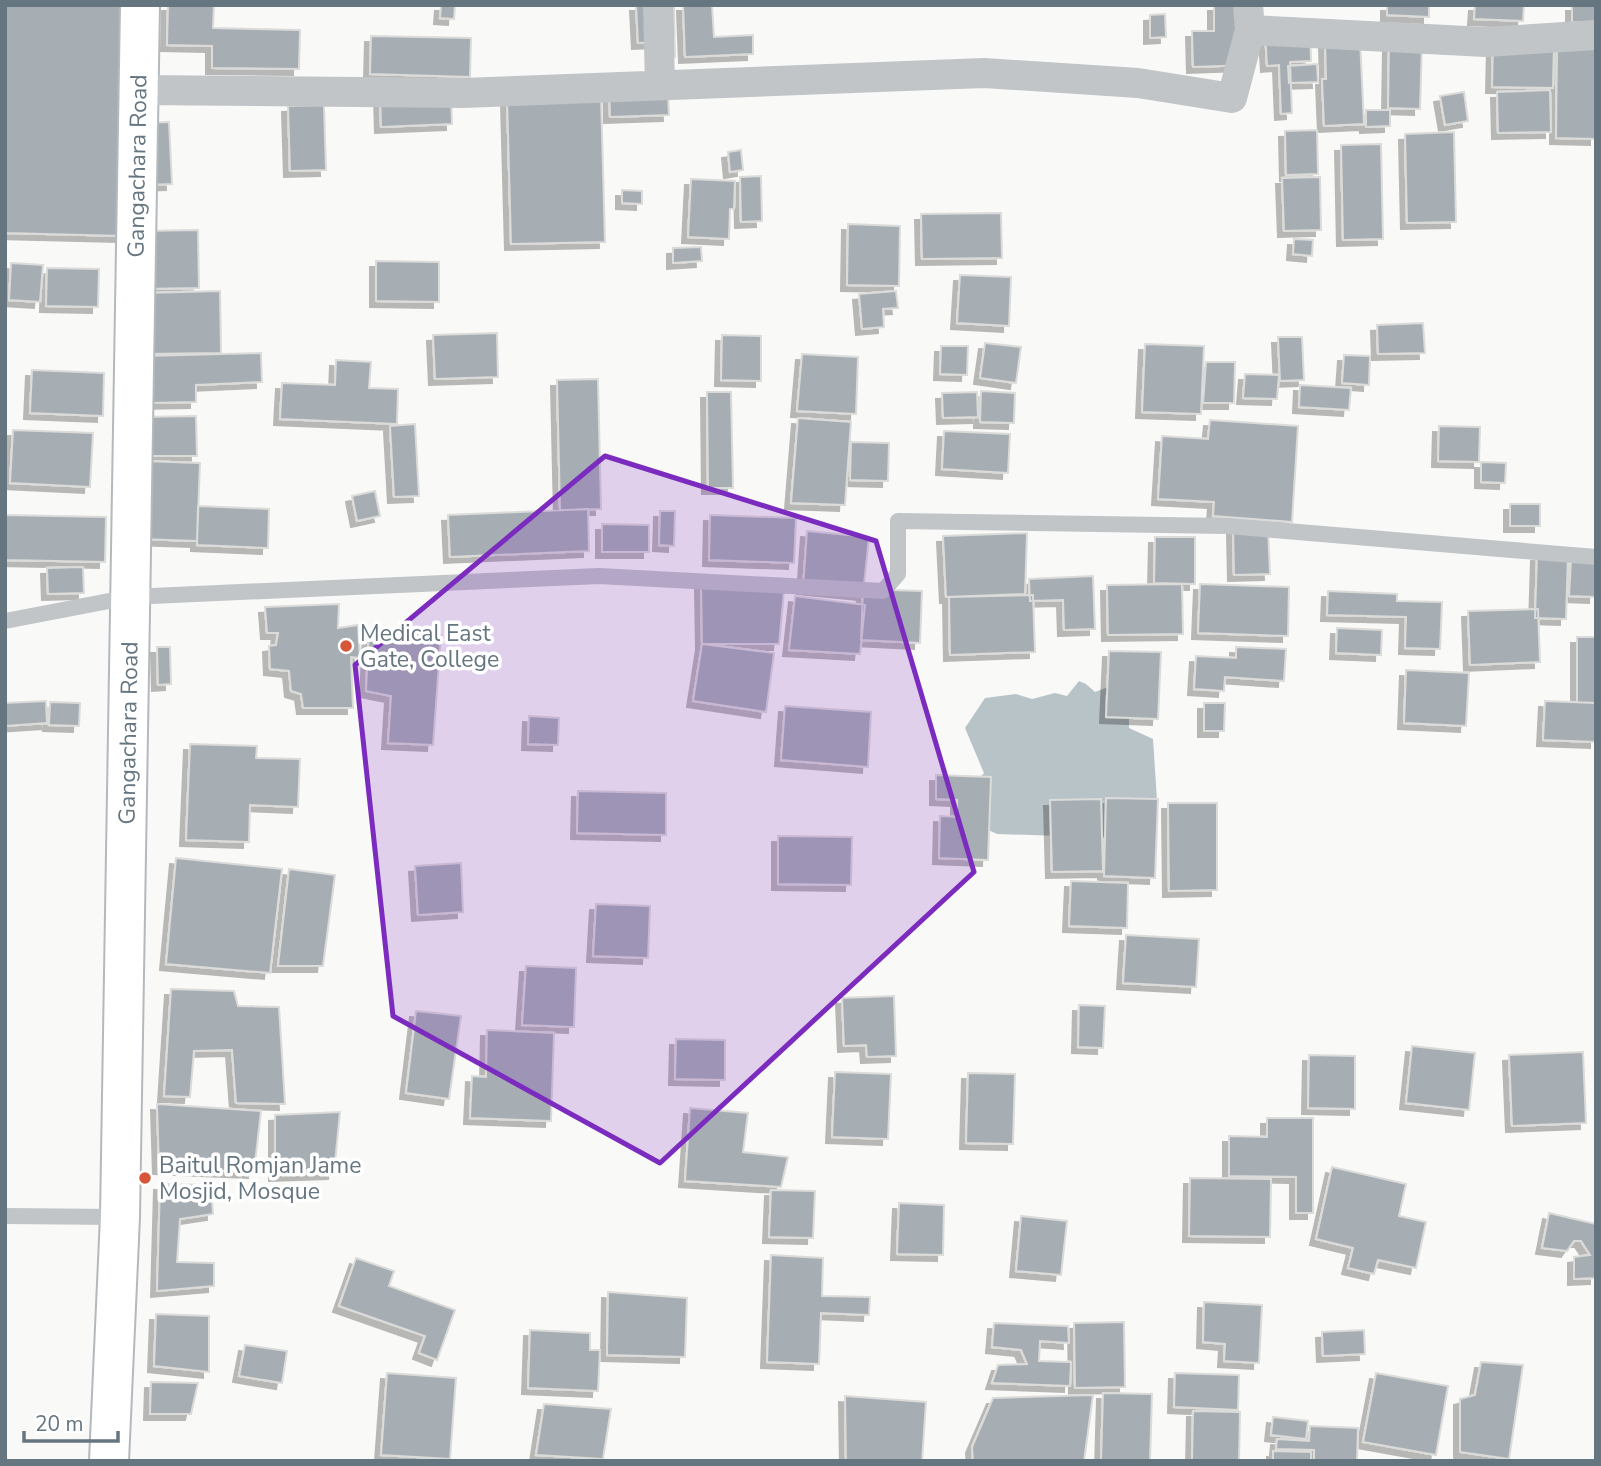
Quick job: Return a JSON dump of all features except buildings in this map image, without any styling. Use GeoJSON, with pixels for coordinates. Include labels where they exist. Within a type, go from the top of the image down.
{"type":"FeatureCollection","features":[{"type":"Feature","properties":{"kind":"main road","name":"Gangachara Road"},"geometry":{"type":"LineString","coordinates":[[109,1461],[120,1217],[139,5]]}},
{"type":"Feature","properties":{"kind":"street"},"geometry":{"type":"LineString","coordinates":[[658,5],[660,85]]}},
{"type":"Feature","properties":{"kind":"street"},"geometry":{"type":"LineString","coordinates":[[138,90],[463,93],[984,73],[1138,83],[1232,98],[1249,17],[1486,42],[1596,35]]}},
{"type":"Feature","properties":{"kind":"lane"},"geometry":{"type":"LineString","coordinates":[[5,621],[130,597],[599,576],[883,592],[898,574],[898,521],[1227,526],[1596,557]]}},
{"type":"Feature","properties":{"kind":"lane"},"geometry":{"type":"LineString","coordinates":[[5,1216],[120,1217]]}},
{"type":"Feature","properties":{"kind":"highlighted area"},"geometry":{"type":"Polygon","coordinates":[[[605,456],[876,541],[974,872],[660,1163],[393,1016],[355,665],[605,456]]]}},
{"type":"Feature","properties":{"kind":"shaded area"},"geometry":{"type":"Polygon","coordinates":[[[1079,681],[1095,692],[1116,684],[1129,710],[1129,728],[1153,739],[1158,816],[1153,833],[1120,838],[997,834],[984,828],[976,782],[984,773],[965,728],[985,698],[1016,694],[1032,699],[1055,693],[1067,696],[1079,681]]]}},
{"type":"Feature","properties":{"kind":"place","name":"Medical East Gate, College"},"geometry":{"type":"Point","coordinates":[346,646]}},
{"type":"Feature","properties":{"kind":"place","name":"Baitul Romjan Jame Mosjid, Mosque"},"geometry":{"type":"Point","coordinates":[145,1178]}}]}
